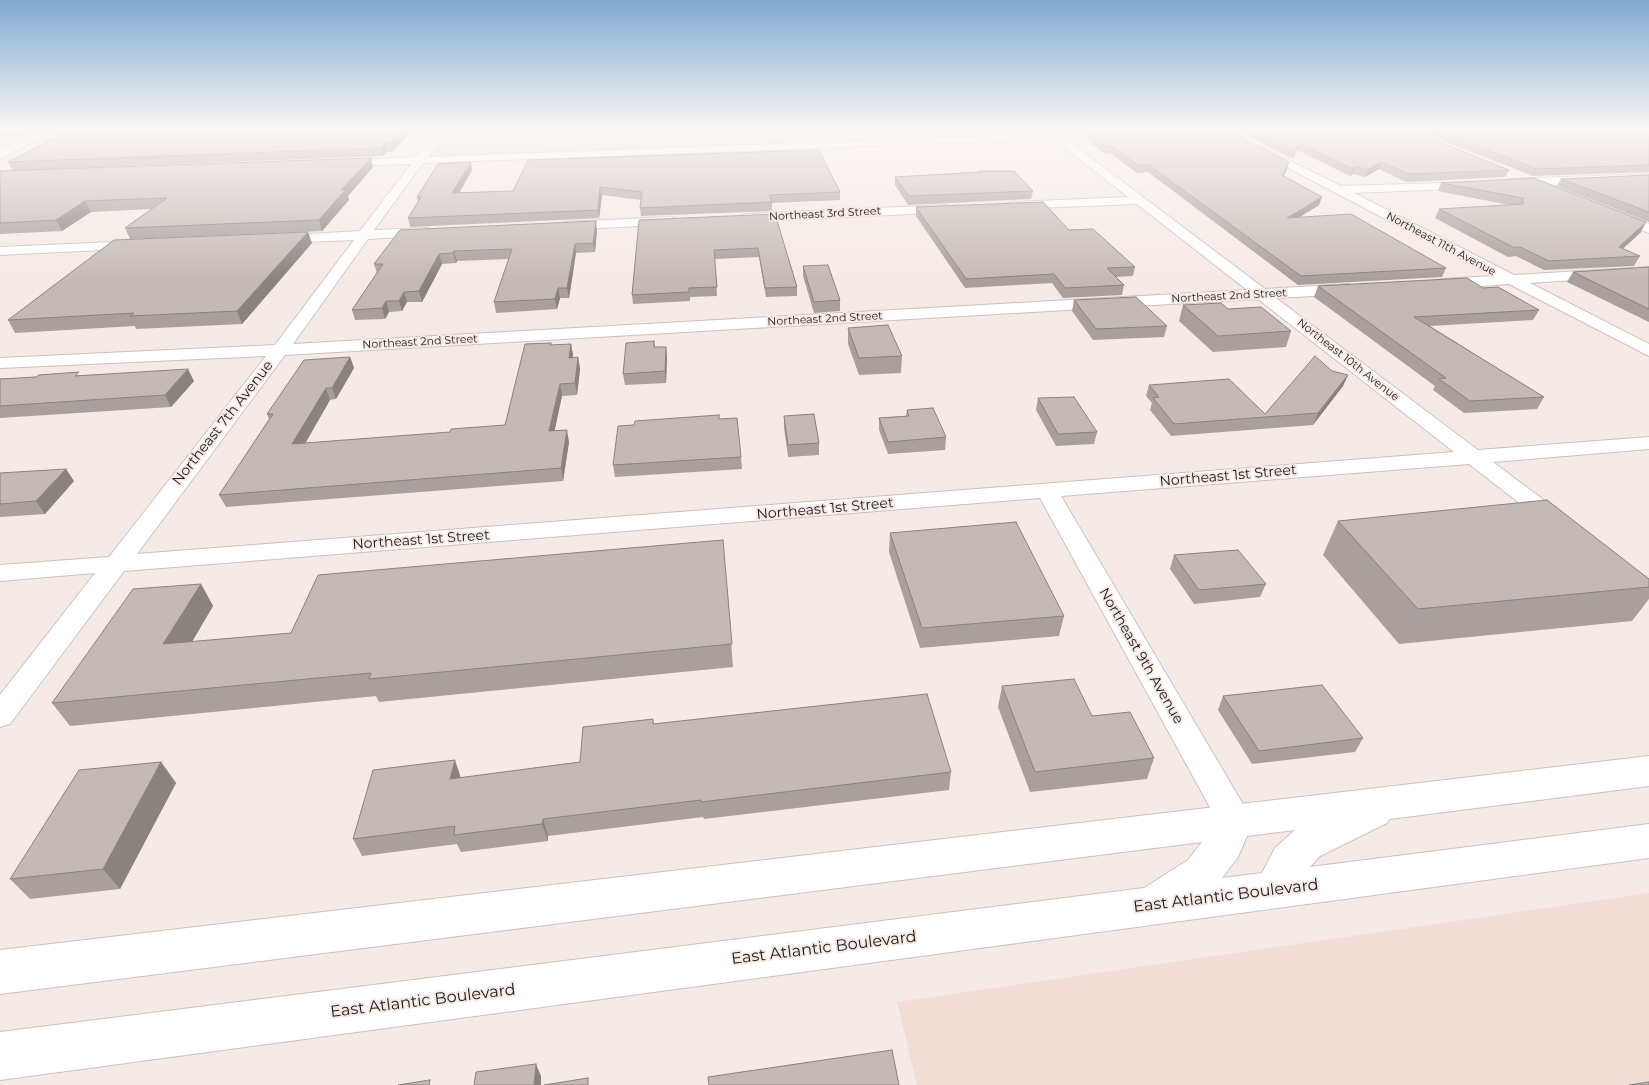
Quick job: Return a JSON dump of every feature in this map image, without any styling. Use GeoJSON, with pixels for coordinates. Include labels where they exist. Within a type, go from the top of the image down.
{"type":"FeatureCollection","features":[{"type":"Feature","properties":{"kind":"main road"},"geometry":{"type":"LineString","coordinates":[[0,972],[1649,771]]}},
{"type":"Feature","properties":{"kind":"main road"},"geometry":{"type":"LineString","coordinates":[[1275,889],[1290,861],[1306,844],[1395,802]]}},
{"type":"Feature","properties":{"kind":"main road"},"geometry":{"type":"LineString","coordinates":[[1151,906],[1202,873],[1224,845],[1235,821]]}},
{"type":"Feature","properties":{"kind":"main road","name":"East Atlantic Boulevard"},"geometry":{"type":"LineString","coordinates":[[0,1056],[1649,841]]}},
{"type":"Feature","properties":{"kind":"street","name":"Northeast 7th Avenue"},"geometry":{"type":"LineString","coordinates":[[0,716],[114,564],[280,350],[406,179]]}},
{"type":"Feature","properties":{"kind":"street","name":"Northeast 10th Avenue"},"geometry":{"type":"LineString","coordinates":[[1113,179],[1572,533]]}},
{"type":"Feature","properties":{"kind":"street","name":"Northeast 11th Avenue"},"geometry":{"type":"LineString","coordinates":[[1318,179],[1649,352]]}},
{"type":"Feature","properties":{"kind":"street"},"geometry":{"type":"LineString","coordinates":[[1511,179],[1530,182],[1558,193]]}},
{"type":"Feature","properties":{"kind":"street"},"geometry":{"type":"LineString","coordinates":[[1530,182],[1610,179]]}},
{"type":"Feature","properties":{"kind":"street"},"geometry":{"type":"LineString","coordinates":[[1338,190],[1482,184]]}},
{"type":"Feature","properties":{"kind":"street"},"geometry":{"type":"LineString","coordinates":[[1001,207],[1141,200]]}},
{"type":"Feature","properties":{"kind":"street","name":"Northeast 3rd Street"},"geometry":{"type":"LineString","coordinates":[[733,218],[962,208]]}},
{"type":"Feature","properties":{"kind":"street"},"geometry":{"type":"LineString","coordinates":[[1603,211],[1649,229]]}},
{"type":"Feature","properties":{"kind":"street"},"geometry":{"type":"LineString","coordinates":[[553,226],[683,221]]}},
{"type":"Feature","properties":{"kind":"street"},"geometry":{"type":"LineString","coordinates":[[266,239],[444,231]]}},
{"type":"Feature","properties":{"kind":"street"},"geometry":{"type":"LineString","coordinates":[[0,251],[148,245]]}},
{"type":"Feature","properties":{"kind":"street"},"geometry":{"type":"LineString","coordinates":[[1425,285],[1649,271]]}},
{"type":"Feature","properties":{"kind":"street","name":"Northeast 2nd Street"},"geometry":{"type":"LineString","coordinates":[[0,363],[280,350],[1367,288]]}},
{"type":"Feature","properties":{"kind":"street","name":"Northeast 1st Street"},"geometry":{"type":"LineString","coordinates":[[0,573],[1649,443]]}},
{"type":"Feature","properties":{"kind":"street","name":"Northeast 9th Avenue"},"geometry":{"type":"LineString","coordinates":[[1047,491],[1235,821]]}},
{"type":"Feature","properties":{"kind":"shaded area"},"geometry":{"type":"Polygon","coordinates":[[[1649,893],[1649,1085],[917,1085],[897,1002],[1649,893]]]}},
{"type":"Feature","properties":{"kind":"building"},"geometry":{"type":"Polygon","coordinates":[[[0,179],[352,179],[341,190],[346,189],[319,220],[125,228],[167,198],[85,201],[56,220],[0,223],[0,179]]]}},
{"type":"Feature","properties":{"kind":"building"},"geometry":{"type":"Polygon","coordinates":[[[429,179],[461,179],[452,193],[513,191],[519,179],[833,179],[840,192],[769,195],[772,202],[640,208],[642,192],[600,187],[598,210],[408,218],[421,197],[417,197],[429,179]]]}},
{"type":"Feature","properties":{"kind":"building"},"geometry":{"type":"Polygon","coordinates":[[[896,179],[1021,179],[1033,191],[909,196],[896,179]]]}},
{"type":"Feature","properties":{"kind":"building"},"geometry":{"type":"Polygon","coordinates":[[[1168,179],[1289,179],[1322,197],[1287,218],[1351,214],[1446,268],[1301,276],[1168,179]]]}},
{"type":"Feature","properties":{"kind":"building"},"geometry":{"type":"Polygon","coordinates":[[[1536,179],[1646,222],[1619,247],[1640,256],[1549,261],[1520,247],[1513,247],[1439,209],[1523,204],[1523,198],[1441,183],[1536,179]]]}},
{"type":"Feature","properties":{"kind":"building"},"geometry":{"type":"Polygon","coordinates":[[[1561,179],[1649,179],[1649,212],[1561,179]]]}},
{"type":"Feature","properties":{"kind":"building"},"geometry":{"type":"Polygon","coordinates":[[[1043,202],[1069,230],[1093,229],[1135,267],[1107,268],[1124,285],[1065,288],[1054,274],[966,279],[916,207],[1043,202]]]}},
{"type":"Feature","properties":{"kind":"building"},"geometry":{"type":"Polygon","coordinates":[[[775,214],[797,287],[765,288],[758,248],[714,250],[717,287],[689,288],[689,292],[632,295],[639,220],[775,214]]]}},
{"type":"Feature","properties":{"kind":"building"},"geometry":{"type":"Polygon","coordinates":[[[596,221],[593,243],[575,244],[567,288],[558,288],[555,299],[494,302],[512,249],[454,251],[453,253],[439,254],[419,291],[404,292],[399,301],[386,301],[382,308],[352,310],[383,264],[374,264],[400,230],[596,221]]]}},
{"type":"Feature","properties":{"kind":"building"},"geometry":{"type":"Polygon","coordinates":[[[308,232],[237,311],[130,316],[134,313],[8,320],[114,240],[308,232]]]}},
{"type":"Feature","properties":{"kind":"building"},"geometry":{"type":"Polygon","coordinates":[[[828,265],[840,300],[814,302],[803,266],[828,265]]]}},
{"type":"Feature","properties":{"kind":"building"},"geometry":{"type":"Polygon","coordinates":[[[1649,267],[1649,309],[1573,272],[1649,267]]]}},
{"type":"Feature","properties":{"kind":"building"},"geometry":{"type":"Polygon","coordinates":[[[1467,278],[1483,288],[1498,287],[1539,310],[1414,317],[1544,397],[1470,401],[1439,379],[1446,378],[1318,286],[1467,278]]]}},
{"type":"Feature","properties":{"kind":"building"},"geometry":{"type":"Polygon","coordinates":[[[1136,297],[1167,326],[1096,329],[1074,300],[1136,297]]]}},
{"type":"Feature","properties":{"kind":"building"},"geometry":{"type":"Polygon","coordinates":[[[1221,303],[1228,309],[1261,307],[1291,331],[1218,336],[1183,305],[1221,303]]]}},
{"type":"Feature","properties":{"kind":"building"},"geometry":{"type":"Polygon","coordinates":[[[888,325],[902,356],[859,358],[848,328],[888,325]]]}},
{"type":"Feature","properties":{"kind":"building"},"geometry":{"type":"Polygon","coordinates":[[[654,341],[654,347],[666,347],[665,371],[623,374],[626,343],[654,341]]]}},
{"type":"Feature","properties":{"kind":"building"},"geometry":{"type":"Polygon","coordinates":[[[551,343],[550,345],[571,344],[569,358],[578,357],[575,383],[560,384],[549,431],[567,430],[561,468],[219,495],[273,414],[267,414],[304,360],[350,357],[332,388],[326,388],[292,444],[450,432],[451,429],[505,425],[525,344],[551,343]]]}},
{"type":"Feature","properties":{"kind":"building"},"geometry":{"type":"Polygon","coordinates":[[[1315,356],[1332,371],[1348,375],[1318,413],[1174,424],[1153,398],[1159,397],[1149,385],[1229,379],[1265,414],[1315,356]]]}},
{"type":"Feature","properties":{"kind":"building"},"geometry":{"type":"Polygon","coordinates":[[[188,369],[165,395],[0,406],[0,379],[79,372],[75,376],[188,369]]]}},
{"type":"Feature","properties":{"kind":"building"},"geometry":{"type":"Polygon","coordinates":[[[1074,397],[1097,432],[1058,434],[1038,398],[1074,397]]]}},
{"type":"Feature","properties":{"kind":"building"},"geometry":{"type":"Polygon","coordinates":[[[933,408],[946,437],[888,442],[879,418],[909,416],[907,410],[933,408]]]}},
{"type":"Feature","properties":{"kind":"building"},"geometry":{"type":"Polygon","coordinates":[[[814,414],[819,443],[788,445],[784,416],[814,414]]]}},
{"type":"Feature","properties":{"kind":"building"},"geometry":{"type":"Polygon","coordinates":[[[719,415],[719,419],[737,418],[741,457],[613,465],[618,426],[634,425],[635,421],[719,415]]]}},
{"type":"Feature","properties":{"kind":"building"},"geometry":{"type":"Polygon","coordinates":[[[66,469],[36,501],[0,504],[0,473],[66,469]]]}},
{"type":"Feature","properties":{"kind":"building"},"geometry":{"type":"Polygon","coordinates":[[[1547,500],[1649,579],[1649,587],[1418,609],[1338,521],[1547,500]]]}},
{"type":"Feature","properties":{"kind":"building"},"geometry":{"type":"Polygon","coordinates":[[[1016,522],[1064,616],[922,628],[890,533],[1016,522]]]}},
{"type":"Feature","properties":{"kind":"building"},"geometry":{"type":"Polygon","coordinates":[[[723,540],[732,644],[369,679],[371,673],[52,703],[133,589],[201,584],[163,644],[291,633],[318,575],[723,540]]]}},
{"type":"Feature","properties":{"kind":"building"},"geometry":{"type":"Polygon","coordinates":[[[1238,550],[1266,584],[1199,590],[1174,555],[1238,550]]]}},
{"type":"Feature","properties":{"kind":"building"},"geometry":{"type":"Polygon","coordinates":[[[1074,679],[1092,716],[1130,712],[1154,758],[1035,772],[1002,686],[1074,679]]]}},
{"type":"Feature","properties":{"kind":"building"},"geometry":{"type":"Polygon","coordinates":[[[1322,685],[1363,738],[1259,751],[1223,696],[1322,685]]]}},
{"type":"Feature","properties":{"kind":"building"},"geometry":{"type":"Polygon","coordinates":[[[927,694],[951,772],[543,819],[542,824],[454,835],[455,826],[353,839],[373,770],[455,760],[450,779],[580,762],[583,727],[653,719],[653,724],[927,694]]]}},
{"type":"Feature","properties":{"kind":"building"},"geometry":{"type":"Polygon","coordinates":[[[161,762],[103,869],[10,879],[79,770],[161,762]]]}},
{"type":"Feature","properties":{"kind":"building"},"geometry":{"type":"Polygon","coordinates":[[[892,1050],[899,1085],[709,1085],[708,1077],[892,1050]]]}},
{"type":"Feature","properties":{"kind":"building"},"geometry":{"type":"Polygon","coordinates":[[[536,1064],[534,1085],[474,1085],[476,1072],[536,1064]]]}},
{"type":"Feature","properties":{"kind":"building"},"geometry":{"type":"Polygon","coordinates":[[[588,1078],[588,1085],[544,1085],[588,1078]]]}},
{"type":"Feature","properties":{"kind":"building"},"geometry":{"type":"Polygon","coordinates":[[[430,1080],[429,1085],[398,1085],[430,1080]]]}},
{"type":"Feature","properties":{"kind":"building"},"geometry":{"type":"Polygon","coordinates":[[[1649,1082],[1649,1085],[1629,1085],[1649,1082]]]}}]}
